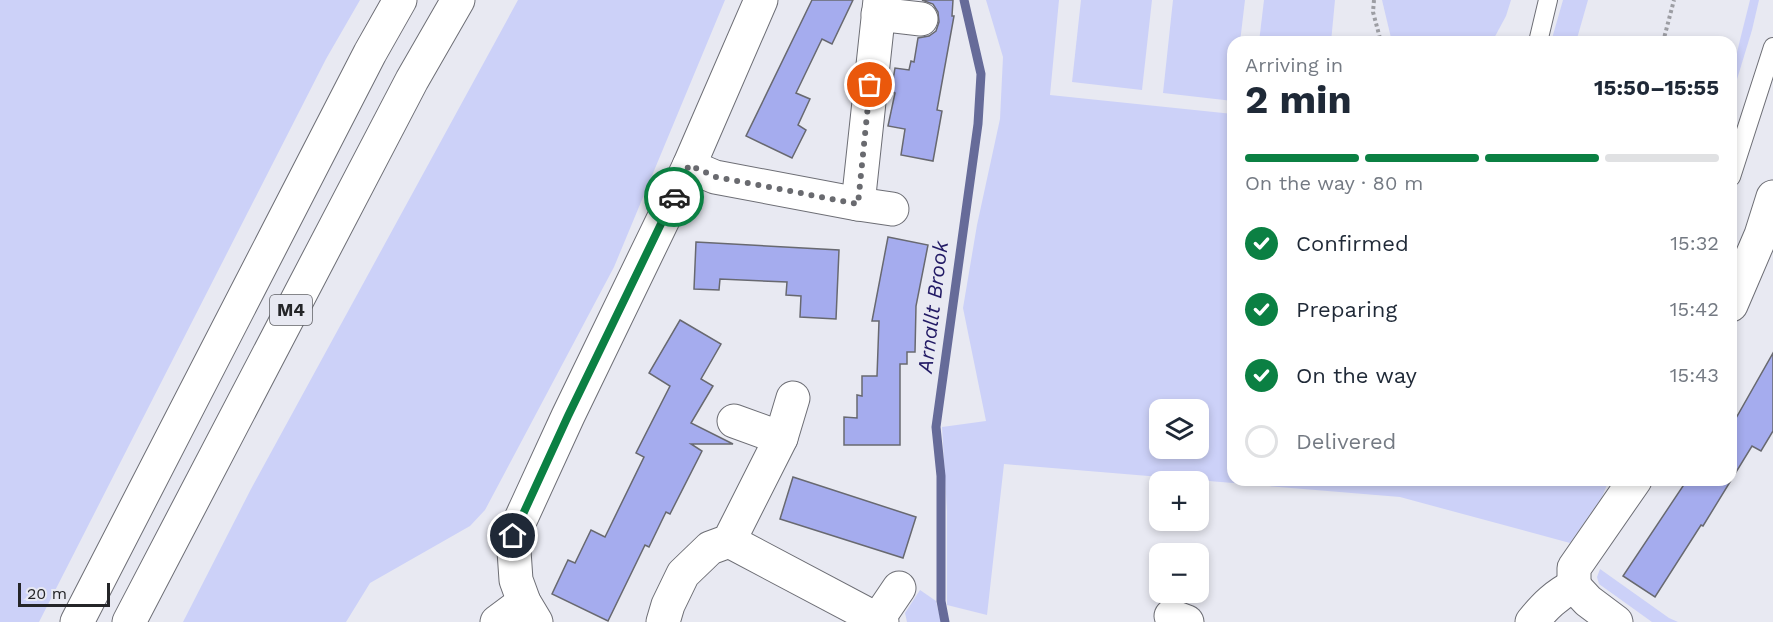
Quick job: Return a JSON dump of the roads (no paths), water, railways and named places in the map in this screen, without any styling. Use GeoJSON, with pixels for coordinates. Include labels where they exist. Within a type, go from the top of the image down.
{"type":"FeatureCollection","features":[{"type":"Feature","properties":{"kind":"main road","name":"M4"},"geometry":{"type":"LineString","coordinates":[[77,622],[370,53],[400,0]]}},
{"type":"Feature","properties":{"kind":"main road","name":"M4"},"geometry":{"type":"LineString","coordinates":[[129,622],[412,80],[458,0]]}},
{"type":"Feature","properties":{"kind":"main road"},"geometry":{"type":"LineString","coordinates":[[497,622],[530,612],[516,580],[513,536],[689,165],[761,0]]}},
{"type":"Feature","properties":{"kind":"main road"},"geometry":{"type":"LineString","coordinates":[[858,204],[879,7],[921,20]]}},
{"type":"Feature","properties":{"kind":"main road"},"geometry":{"type":"LineString","coordinates":[[689,165],[716,177],[892,209]]}},
{"type":"Feature","properties":{"kind":"main road"},"geometry":{"type":"LineString","coordinates":[[1737,291],[1761,235],[1773,197]]}},
{"type":"Feature","properties":{"kind":"main road"},"geometry":{"type":"LineString","coordinates":[[663,622],[668,604],[683,574],[710,548],[729,541],[781,438],[793,398]]}},
{"type":"Feature","properties":{"kind":"main road"},"geometry":{"type":"LineString","coordinates":[[734,421],[781,438]]}},
{"type":"Feature","properties":{"kind":"main road"},"geometry":{"type":"LineString","coordinates":[[1616,622],[1588,601],[1574,586],[1574,568],[1631,486]]}},
{"type":"Feature","properties":{"kind":"main road"},"geometry":{"type":"LineString","coordinates":[[729,541],[880,620],[899,588]]}},
{"type":"Feature","properties":{"kind":"main road"},"geometry":{"type":"LineString","coordinates":[[1532,622],[1545,605],[1560,593],[1574,586]]}},
{"type":"Feature","properties":{"kind":"lane"},"geometry":{"type":"LineString","coordinates":[[1539,36],[1548,0]]}},
{"type":"Feature","properties":{"kind":"lane"},"geometry":{"type":"LineString","coordinates":[[1737,158],[1773,46]]}},
{"type":"Feature","properties":{"kind":"waterway","name":"Arnallt Brook"},"geometry":{"type":"LineString","coordinates":[[945,622],[941,601],[941,476],[936,427],[978,124],[981,74],[964,0]]}}]}
